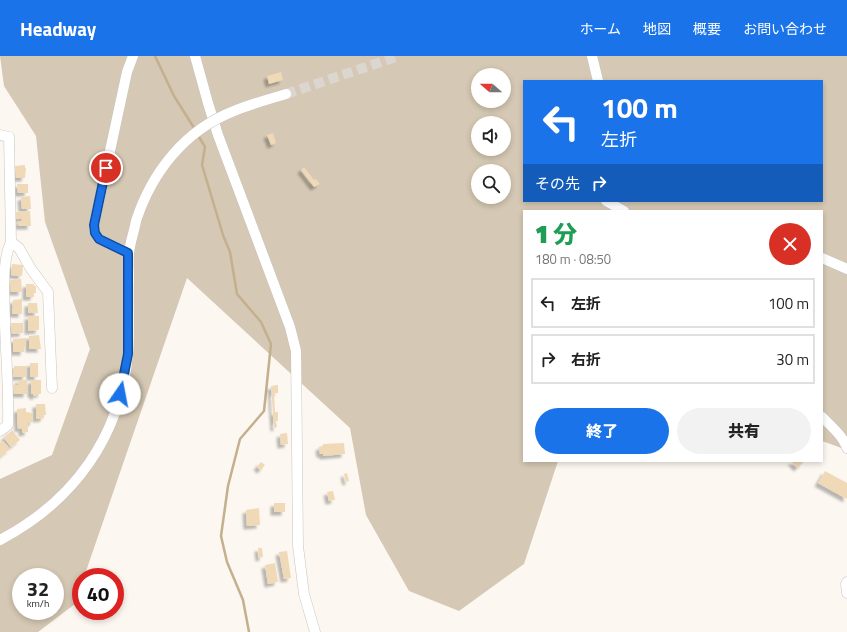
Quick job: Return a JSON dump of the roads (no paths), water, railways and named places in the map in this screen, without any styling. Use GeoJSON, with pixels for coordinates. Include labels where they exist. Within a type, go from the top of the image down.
{"type":"FeatureCollection","features":[{"type":"Feature","properties":{"kind":"street"},"geometry":{"type":"LineString","coordinates":[[128,253],[99,239],[95,233],[94,225],[127,72],[133,56]]}},
{"type":"Feature","properties":{"kind":"street"},"geometry":{"type":"LineString","coordinates":[[196,56],[218,135],[290,327],[296,351],[298,546],[304,594],[315,632]]}},
{"type":"Feature","properties":{"kind":"street"},"geometry":{"type":"LineString","coordinates":[[592,56],[598,80]]}},
{"type":"Feature","properties":{"kind":"street"},"geometry":{"type":"LineString","coordinates":[[0,540],[13,533],[57,502],[90,464],[110,424],[117,406],[128,354],[128,253],[142,202],[150,187],[171,155],[185,141],[209,123],[233,111],[286,94]]}},
{"type":"Feature","properties":{"kind":"street"},"geometry":{"type":"LineString","coordinates":[[0,135],[9,137],[11,242],[7,250],[4,288],[8,425],[0,431]]}},
{"type":"Feature","properties":{"kind":"street"},"geometry":{"type":"LineString","coordinates":[[608,202],[622,210]]}},
{"type":"Feature","properties":{"kind":"street"},"geometry":{"type":"LineString","coordinates":[[11,242],[19,248],[31,269],[48,292],[52,388]]}},
{"type":"Feature","properties":{"kind":"street"},"geometry":{"type":"LineString","coordinates":[[823,258],[847,269]]}},
{"type":"Feature","properties":{"kind":"street"},"geometry":{"type":"LineString","coordinates":[[823,418],[846,444],[847,448]]}},
{"type":"Feature","properties":{"kind":"street"},"geometry":{"type":"LineString","coordinates":[[847,582],[847,593]]}},
{"type":"Feature","properties":{"kind":"waterway"},"geometry":{"type":"LineString","coordinates":[[155,56],[174,96],[196,131]]}},
{"type":"Feature","properties":{"kind":"waterway"},"geometry":{"type":"LineString","coordinates":[[198,135],[205,147],[202,165],[223,235],[230,252],[237,294],[261,322],[271,344],[264,411],[240,439],[228,486],[221,536],[227,562],[243,600],[249,632]]}},
{"type":"Feature","properties":{"kind":"tunnel"},"geometry":{"type":"LineString","coordinates":[[286,94],[399,56]]}}]}
